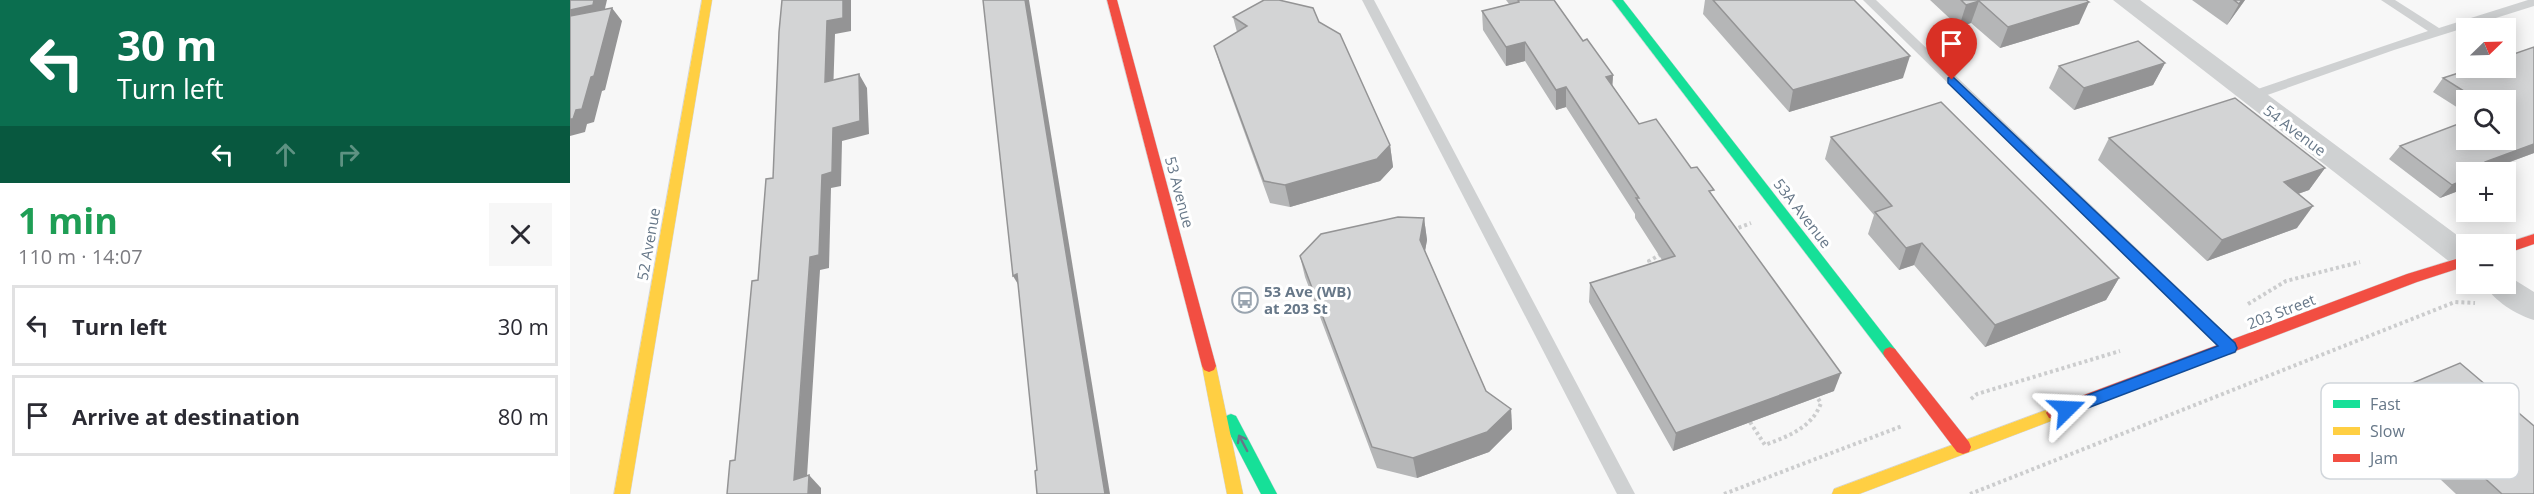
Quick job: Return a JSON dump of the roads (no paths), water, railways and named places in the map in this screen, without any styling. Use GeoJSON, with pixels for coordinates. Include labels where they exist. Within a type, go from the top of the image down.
{"type":"FeatureCollection","features":[{"type":"Feature","properties":{"kind":"street","name":"52 Avenue"},"geometry":{"type":"LineString","coordinates":[[622,494],[707,0]]}},
{"type":"Feature","properties":{"kind":"street","name":"53 Avenue"},"geometry":{"type":"LineString","coordinates":[[1113,0],[1216,393],[1235,494]]}},
{"type":"Feature","properties":{"kind":"street","name":"53A Avenue"},"geometry":{"type":"LineString","coordinates":[[1617,0],[1964,447]]}},
{"type":"Feature","properties":{"kind":"street","name":"54 Avenue"},"geometry":{"type":"LineString","coordinates":[[2125,0],[2456,252]]}},
{"type":"Feature","properties":{"kind":"street"},"geometry":{"type":"LineString","coordinates":[[2516,245],[2534,239]]}},
{"type":"Feature","properties":{"kind":"street","name":"203 Street"},"geometry":{"type":"LineString","coordinates":[[1840,494],[2456,263]]}},
{"type":"Feature","properties":{"kind":"street"},"geometry":{"type":"LineString","coordinates":[[2496,294],[2534,308]]}},
{"type":"Feature","properties":{"kind":"street","name":"53 Avenue"},"geometry":{"type":"LineString","coordinates":[[1216,393],[1269,494]]}},
{"type":"Feature","properties":{"kind":"lane"},"geometry":{"type":"LineString","coordinates":[[1368,0],[1626,494]]}},
{"type":"Feature","properties":{"kind":"lane"},"geometry":{"type":"LineString","coordinates":[[1869,0],[2230,348]]}},
{"type":"Feature","properties":{"kind":"lane"},"geometry":{"type":"LineString","coordinates":[[2387,0],[2438,32]]}},
{"type":"Feature","properties":{"kind":"lane"},"geometry":{"type":"LineString","coordinates":[[2251,96],[2534,2]]}},
{"type":"Feature","properties":{"kind":"place","name":"53 Ave (WB) at 203 St"},"geometry":{"type":"Point","coordinates":[1245,300]}}]}
